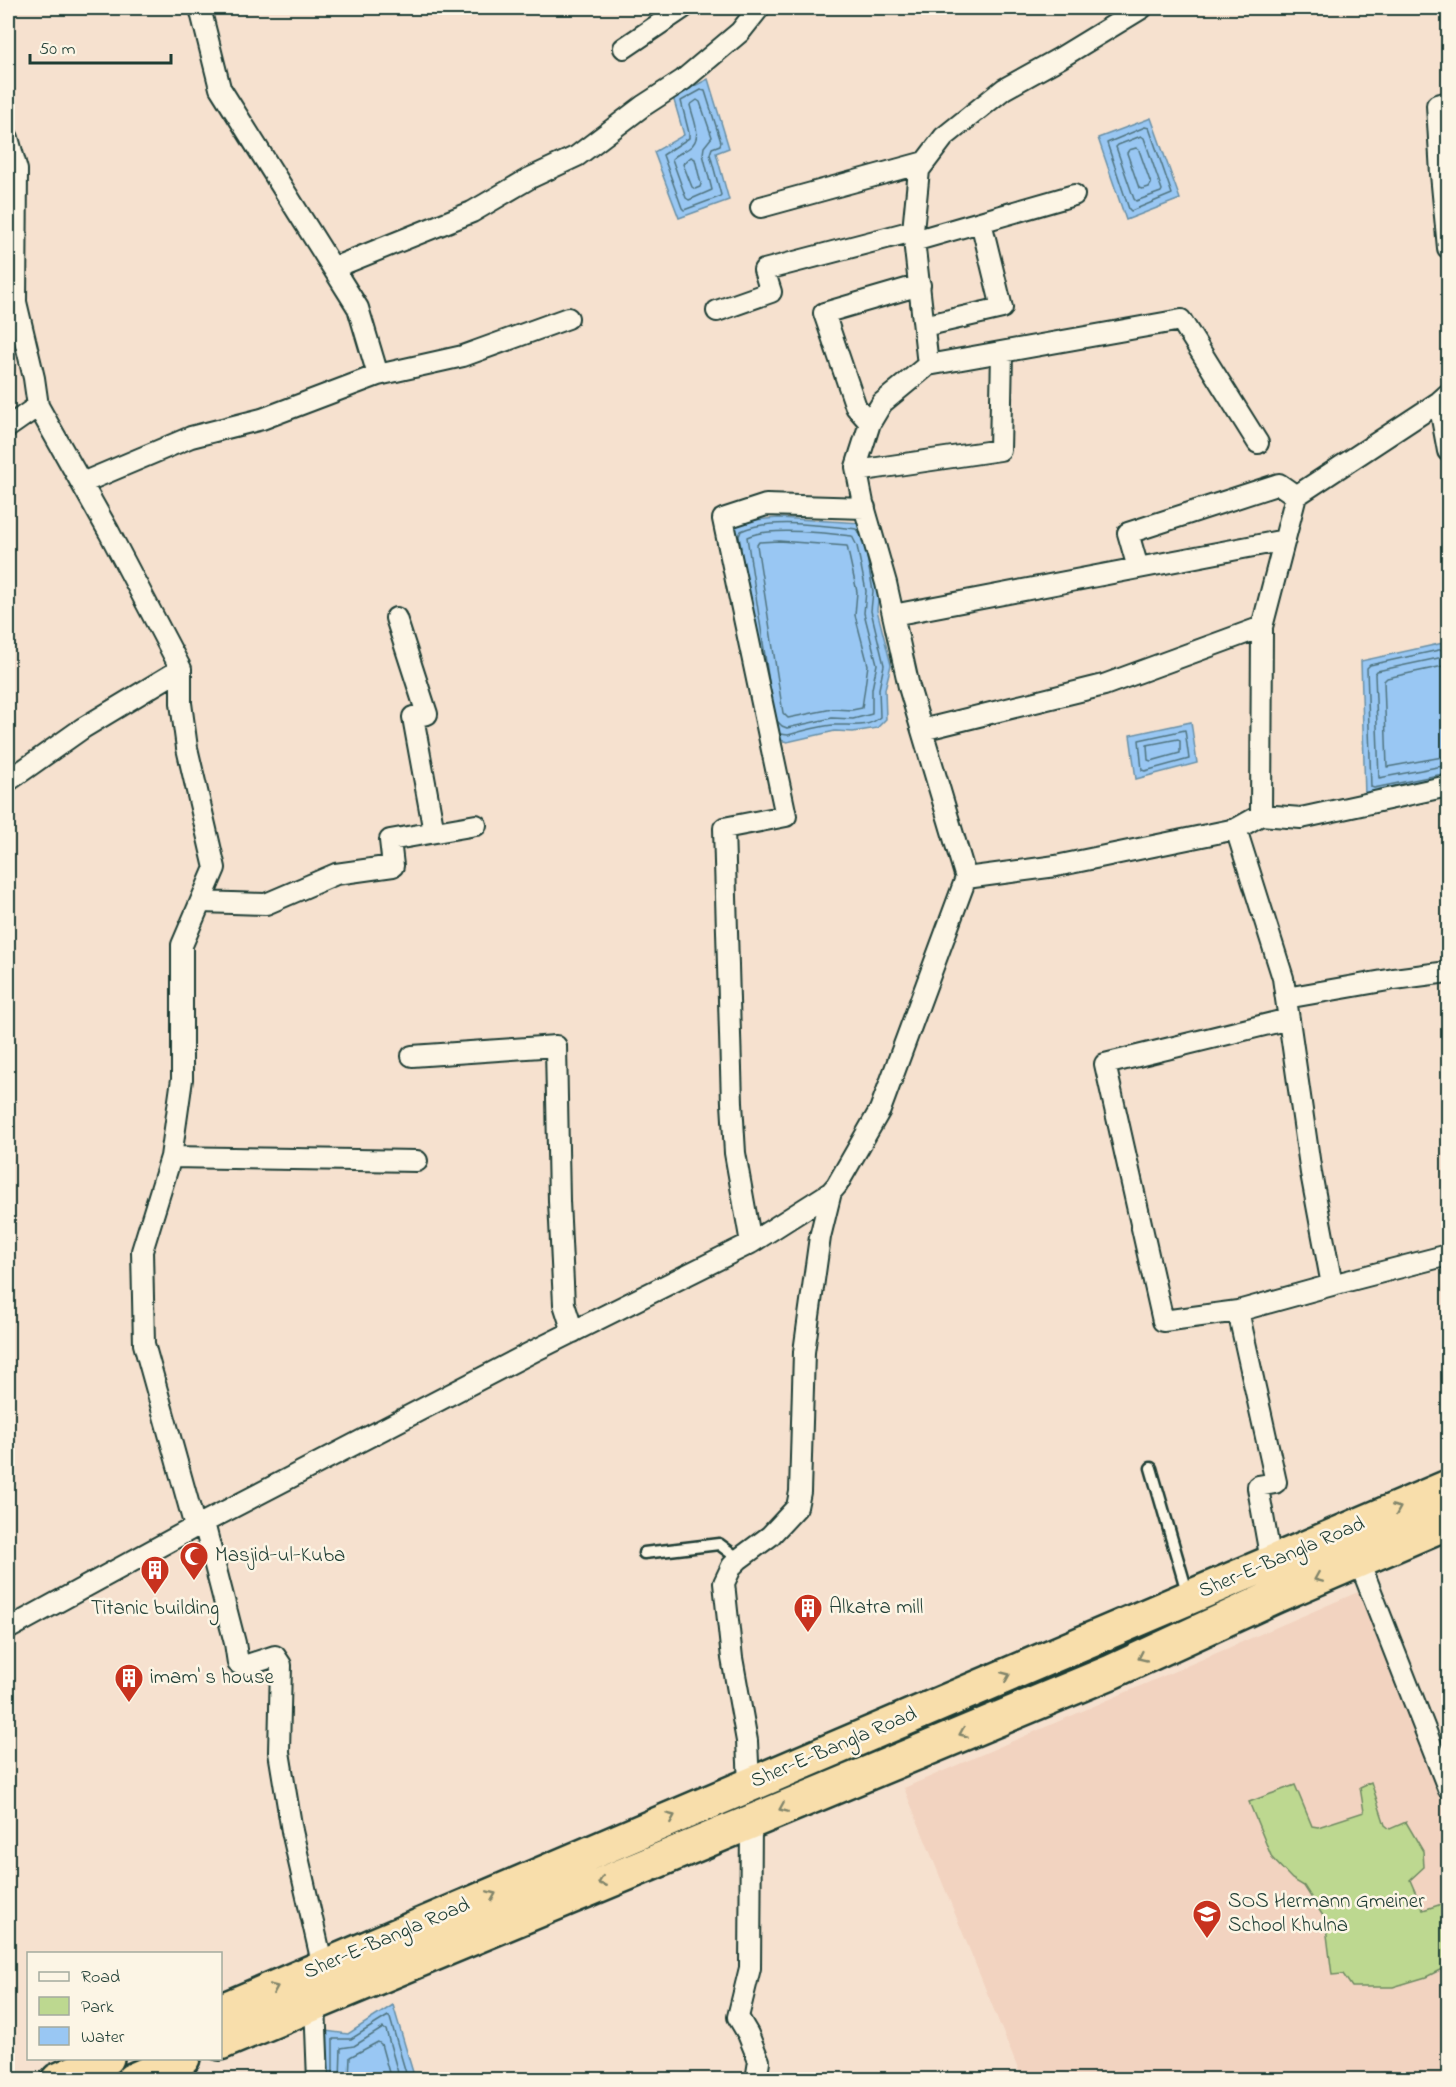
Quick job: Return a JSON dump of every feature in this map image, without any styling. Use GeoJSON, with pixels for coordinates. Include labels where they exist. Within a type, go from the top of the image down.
{"type":"FeatureCollection","features":[{"type":"Feature","properties":{"kind":"highway","name":"Sher-E-Bangla Road"},"geometry":{"type":"LineString","coordinates":[[222,2010],[1449,1487]]}},
{"type":"Feature","properties":{"kind":"highway","name":"Sher-E-Bangla Road"},"geometry":{"type":"LineString","coordinates":[[222,2042],[1111,1672],[1216,1623],[1449,1522]]}},
{"type":"Feature","properties":{"kind":"highway"},"geometry":{"type":"LineString","coordinates":[[1096,1638],[1111,1672]]}},
{"type":"Feature","properties":{"kind":"highway"},"geometry":{"type":"LineString","coordinates":[[58,2079],[103,2060]]}},
{"type":"Feature","properties":{"kind":"highway"},"geometry":{"type":"LineString","coordinates":[[133,2079],[178,2060]]}},
{"type":"Feature","properties":{"kind":"street"},"geometry":{"type":"LineString","coordinates":[[200,8],[220,88],[358,308],[378,375]]}},
{"type":"Feature","properties":{"kind":"street"},"geometry":{"type":"LineString","coordinates":[[624,48],[683,8]]}},
{"type":"Feature","properties":{"kind":"street"},"geometry":{"type":"LineString","coordinates":[[333,268],[472,212],[530,178],[577,156],[643,106],[683,80],[740,32],[759,8]]}},
{"type":"Feature","properties":{"kind":"street"},"geometry":{"type":"LineString","coordinates":[[928,365],[913,236],[919,170],[944,137],[1004,89],[1142,8]]}},
{"type":"Feature","properties":{"kind":"street"},"geometry":{"type":"LineString","coordinates":[[1449,102],[1437,105],[1449,248]]}},
{"type":"Feature","properties":{"kind":"street"},"geometry":{"type":"LineString","coordinates":[[8,138],[17,170],[16,302],[34,378],[38,406],[181,669],[181,703],[187,748],[215,868],[182,945],[182,1079],[171,1157],[142,1251],[144,1344],[194,1528],[230,1620],[238,1664],[244,1666],[275,1656],[281,1665],[279,1752],[292,1831],[323,1967]]}},
{"type":"Feature","properties":{"kind":"street"},"geometry":{"type":"LineString","coordinates":[[761,207],[925,162]]}},
{"type":"Feature","properties":{"kind":"street"},"geometry":{"type":"LineString","coordinates":[[717,312],[771,292],[764,270],[981,222],[1074,195]]}},
{"type":"Feature","properties":{"kind":"street"},"geometry":{"type":"LineString","coordinates":[[924,326],[1002,308],[981,222]]}},
{"type":"Feature","properties":{"kind":"street"},"geometry":{"type":"LineString","coordinates":[[870,423],[856,406],[824,313],[920,285]]}},
{"type":"Feature","properties":{"kind":"street"},"geometry":{"type":"LineString","coordinates":[[81,483],[191,437],[262,419],[378,375],[463,356],[568,318]]}},
{"type":"Feature","properties":{"kind":"street"},"geometry":{"type":"LineString","coordinates":[[8,1629],[194,1528],[573,1332],[751,1243],[831,1192],[837,1185],[880,1110],[966,878],[922,730],[856,467],[870,423],[882,403],[928,365],[1181,320],[1258,443]]}},
{"type":"Feature","properties":{"kind":"street"},"geometry":{"type":"LineString","coordinates":[[857,471],[1000,450],[1002,352]]}},
{"type":"Feature","properties":{"kind":"street"},"geometry":{"type":"LineString","coordinates":[[1261,815],[1262,627],[1296,496],[1444,398],[1449,452]]}},
{"type":"Feature","properties":{"kind":"street"},"geometry":{"type":"LineString","coordinates":[[8,427],[38,406]]}},
{"type":"Feature","properties":{"kind":"street"},"geometry":{"type":"LineString","coordinates":[[1138,568],[1128,533],[1279,484],[1296,496]]}},
{"type":"Feature","properties":{"kind":"street"},"geometry":{"type":"LineString","coordinates":[[751,1243],[735,1153],[724,828],[786,816],[723,519],[766,504],[865,508]]}},
{"type":"Feature","properties":{"kind":"street"},"geometry":{"type":"LineString","coordinates":[[893,615],[1285,540]]}},
{"type":"Feature","properties":{"kind":"street"},"geometry":{"type":"LineString","coordinates":[[396,618],[427,714],[414,717],[434,832]]}},
{"type":"Feature","properties":{"kind":"street"},"geometry":{"type":"LineString","coordinates":[[922,730],[1104,685],[1262,627]]}},
{"type":"Feature","properties":{"kind":"street"},"geometry":{"type":"LineString","coordinates":[[8,781],[83,728],[181,669]]}},
{"type":"Feature","properties":{"kind":"street"},"geometry":{"type":"LineString","coordinates":[[966,878],[1056,866],[1236,829],[1261,815],[1301,818],[1449,786]]}},
{"type":"Feature","properties":{"kind":"street"},"geometry":{"type":"LineString","coordinates":[[201,902],[266,904],[336,874],[393,866],[390,840],[476,825]]}},
{"type":"Feature","properties":{"kind":"street"},"geometry":{"type":"LineString","coordinates":[[1236,829],[1283,978],[1311,1173],[1332,1285]]}},
{"type":"Feature","properties":{"kind":"street"},"geometry":{"type":"LineString","coordinates":[[1286,998],[1449,972]]}},
{"type":"Feature","properties":{"kind":"street"},"geometry":{"type":"LineString","coordinates":[[1289,1019],[1105,1064],[1163,1321],[1238,1311],[1449,1255]]}},
{"type":"Feature","properties":{"kind":"street"},"geometry":{"type":"LineString","coordinates":[[412,1056],[556,1046],[558,1201],[564,1304],[573,1332]]}},
{"type":"Feature","properties":{"kind":"street"},"geometry":{"type":"LineString","coordinates":[[171,1157],[417,1161]]}},
{"type":"Feature","properties":{"kind":"street"},"geometry":{"type":"LineString","coordinates":[[749,1784],[747,1741],[732,1658],[724,1583],[732,1566],[770,1536],[797,1507],[800,1492],[804,1352],[820,1237],[831,1192]]}},
{"type":"Feature","properties":{"kind":"street"},"geometry":{"type":"LineString","coordinates":[[1238,1311],[1276,1483],[1258,1486],[1272,1561]]}},
{"type":"Feature","properties":{"kind":"street"},"geometry":{"type":"LineString","coordinates":[[1359,1561],[1449,1788]]}},
{"type":"Feature","properties":{"kind":"street"},"geometry":{"type":"LineString","coordinates":[[751,1821],[750,1968],[738,2018],[748,2034],[759,2061],[756,2079]]}},
{"type":"Feature","properties":{"kind":"street"},"geometry":{"type":"LineString","coordinates":[[315,2003],[318,2079]]}},
{"type":"Feature","properties":{"kind":"lane"},"geometry":{"type":"LineString","coordinates":[[1151,1468],[1189,1598]]}},
{"type":"Feature","properties":{"kind":"lane"},"geometry":{"type":"LineString","coordinates":[[644,1553],[719,1544],[739,1559]]}},
{"type":"Feature","properties":{"kind":"shaded area","name":"SOS Hermann Gmeiner School Khulna"},"geometry":{"type":"Polygon","coordinates":[[[1365,1589],[1448,1800],[1448,2079],[1022,2079],[904,1788],[1365,1589]]]}},
{"type":"Feature","properties":{"kind":"green space"},"geometry":{"type":"Polygon","coordinates":[[[1371,1782],[1385,1825],[1390,1829],[1406,1822],[1423,1851],[1424,1867],[1410,1880],[1423,1910],[1448,1902],[1448,1966],[1426,1977],[1393,1987],[1352,1987],[1343,1974],[1332,1975],[1325,1919],[1304,1886],[1292,1879],[1272,1858],[1249,1802],[1295,1785],[1312,1826],[1318,1827],[1364,1812],[1360,1787],[1371,1782]]]}},
{"type":"Feature","properties":{"kind":"water"},"geometry":{"type":"Polygon","coordinates":[[[708,79],[729,148],[716,153],[729,200],[679,218],[654,152],[684,135],[673,97],[708,79]]]}},
{"type":"Feature","properties":{"kind":"water"},"geometry":{"type":"Polygon","coordinates":[[[1151,118],[1180,199],[1126,220],[1098,138],[1151,118]]]}},
{"type":"Feature","properties":{"kind":"water"},"geometry":{"type":"Polygon","coordinates":[[[778,518],[862,523],[879,591],[877,610],[891,665],[885,689],[886,719],[877,728],[853,732],[835,731],[787,742],[774,738],[732,535],[737,525],[755,520],[778,518]]]}},
{"type":"Feature","properties":{"kind":"water"},"geometry":{"type":"Polygon","coordinates":[[[1448,642],[1448,778],[1365,796],[1361,661],[1448,642]]]}},
{"type":"Feature","properties":{"kind":"water"},"geometry":{"type":"Polygon","coordinates":[[[1191,722],[1197,763],[1136,779],[1130,735],[1191,722]]]}},
{"type":"Feature","properties":{"kind":"water"},"geometry":{"type":"Polygon","coordinates":[[[393,2005],[415,2079],[327,2079],[326,2031],[348,2034],[393,2005]]]}},
{"type":"Feature","properties":{"kind":"place","name":"Masjid-ul-Kuba"},"geometry":{"type":"Point","coordinates":[194,1582]}},
{"type":"Feature","properties":{"kind":"place","name":"Titanic building"},"geometry":{"type":"Point","coordinates":[155,1596]}},
{"type":"Feature","properties":{"kind":"place","name":"Alkatra mill"},"geometry":{"type":"Point","coordinates":[808,1634]}},
{"type":"Feature","properties":{"kind":"place","name":"imam' s house"},"geometry":{"type":"Point","coordinates":[129,1704]}},
{"type":"Feature","properties":{"kind":"place","name":"SOS Hermann Gmeiner School Khulna"},"geometry":{"type":"Point","coordinates":[1207,1940]}}]}
